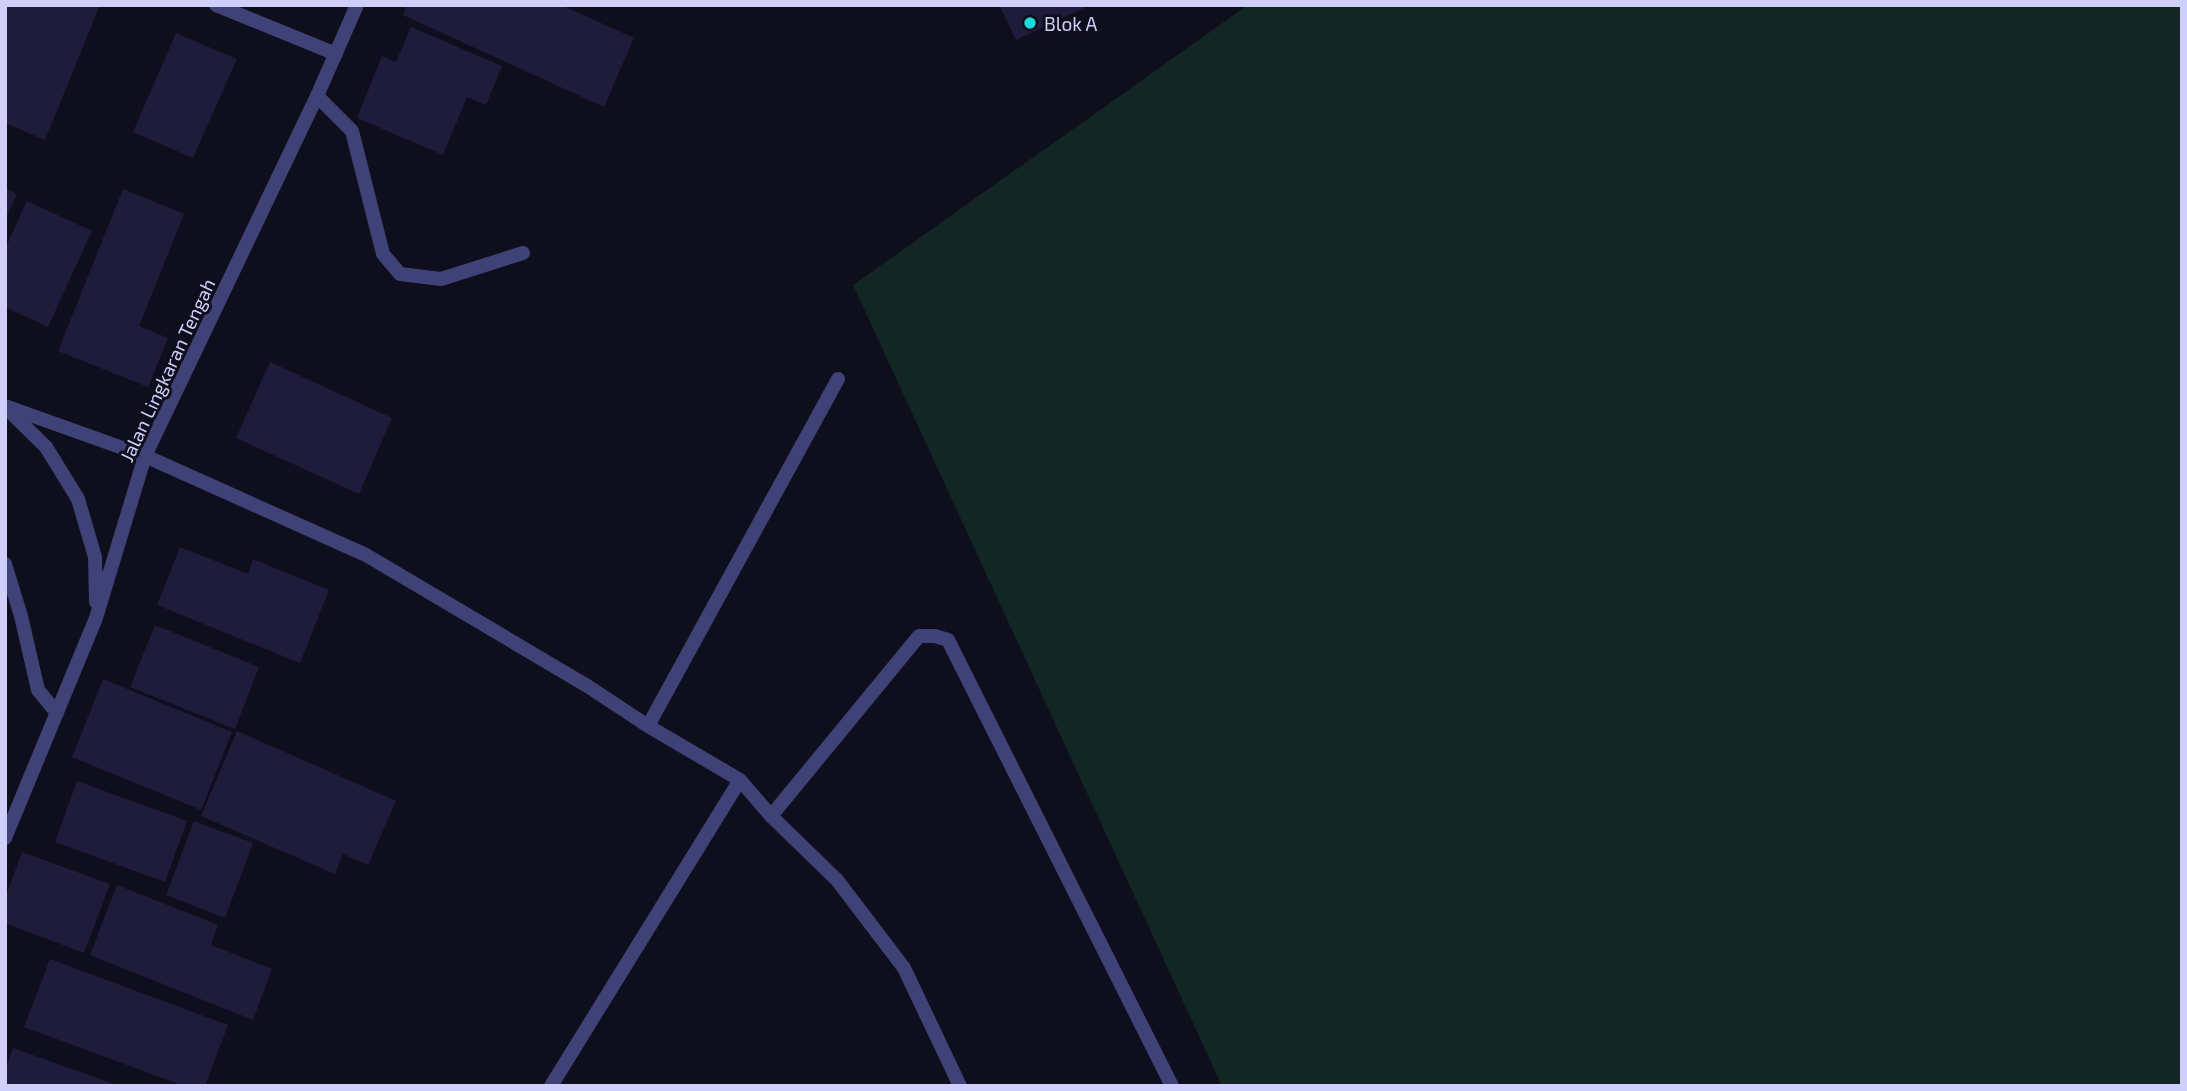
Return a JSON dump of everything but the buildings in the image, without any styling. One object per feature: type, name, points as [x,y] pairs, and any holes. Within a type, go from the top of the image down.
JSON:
[{"type":"street","points":[[216,5],[336,54]]},
{"type":"street","name":"Jalan Lingkaran Tengah","points":[[5,838],[96,618],[145,456],[317,96],[357,5]]},
{"type":"street","points":[[317,96],[352,131],[383,254],[400,274],[441,279],[523,254]]},
{"type":"street","points":[[648,726],[838,379]]},
{"type":"street","points":[[5,406],[145,456],[366,555],[740,780],[771,816],[837,880],[904,968],[960,1086]]},
{"type":"street","points":[[5,406],[46,447],[78,499],[95,557],[96,618]]},
{"type":"street","points":[[5,564],[21,616],[38,690],[57,713]]},
{"type":"street","points":[[771,816],[919,636],[935,636],[948,640],[1172,1086]]},
{"type":"street","points":[[551,1086],[740,780]]},
{"type":"green space","points":[[1248,5],[2182,5],[2182,1086],[1222,1086],[853,285]]},
{"type":"place","name":"Blok A","points":[[1030,23]]}]
